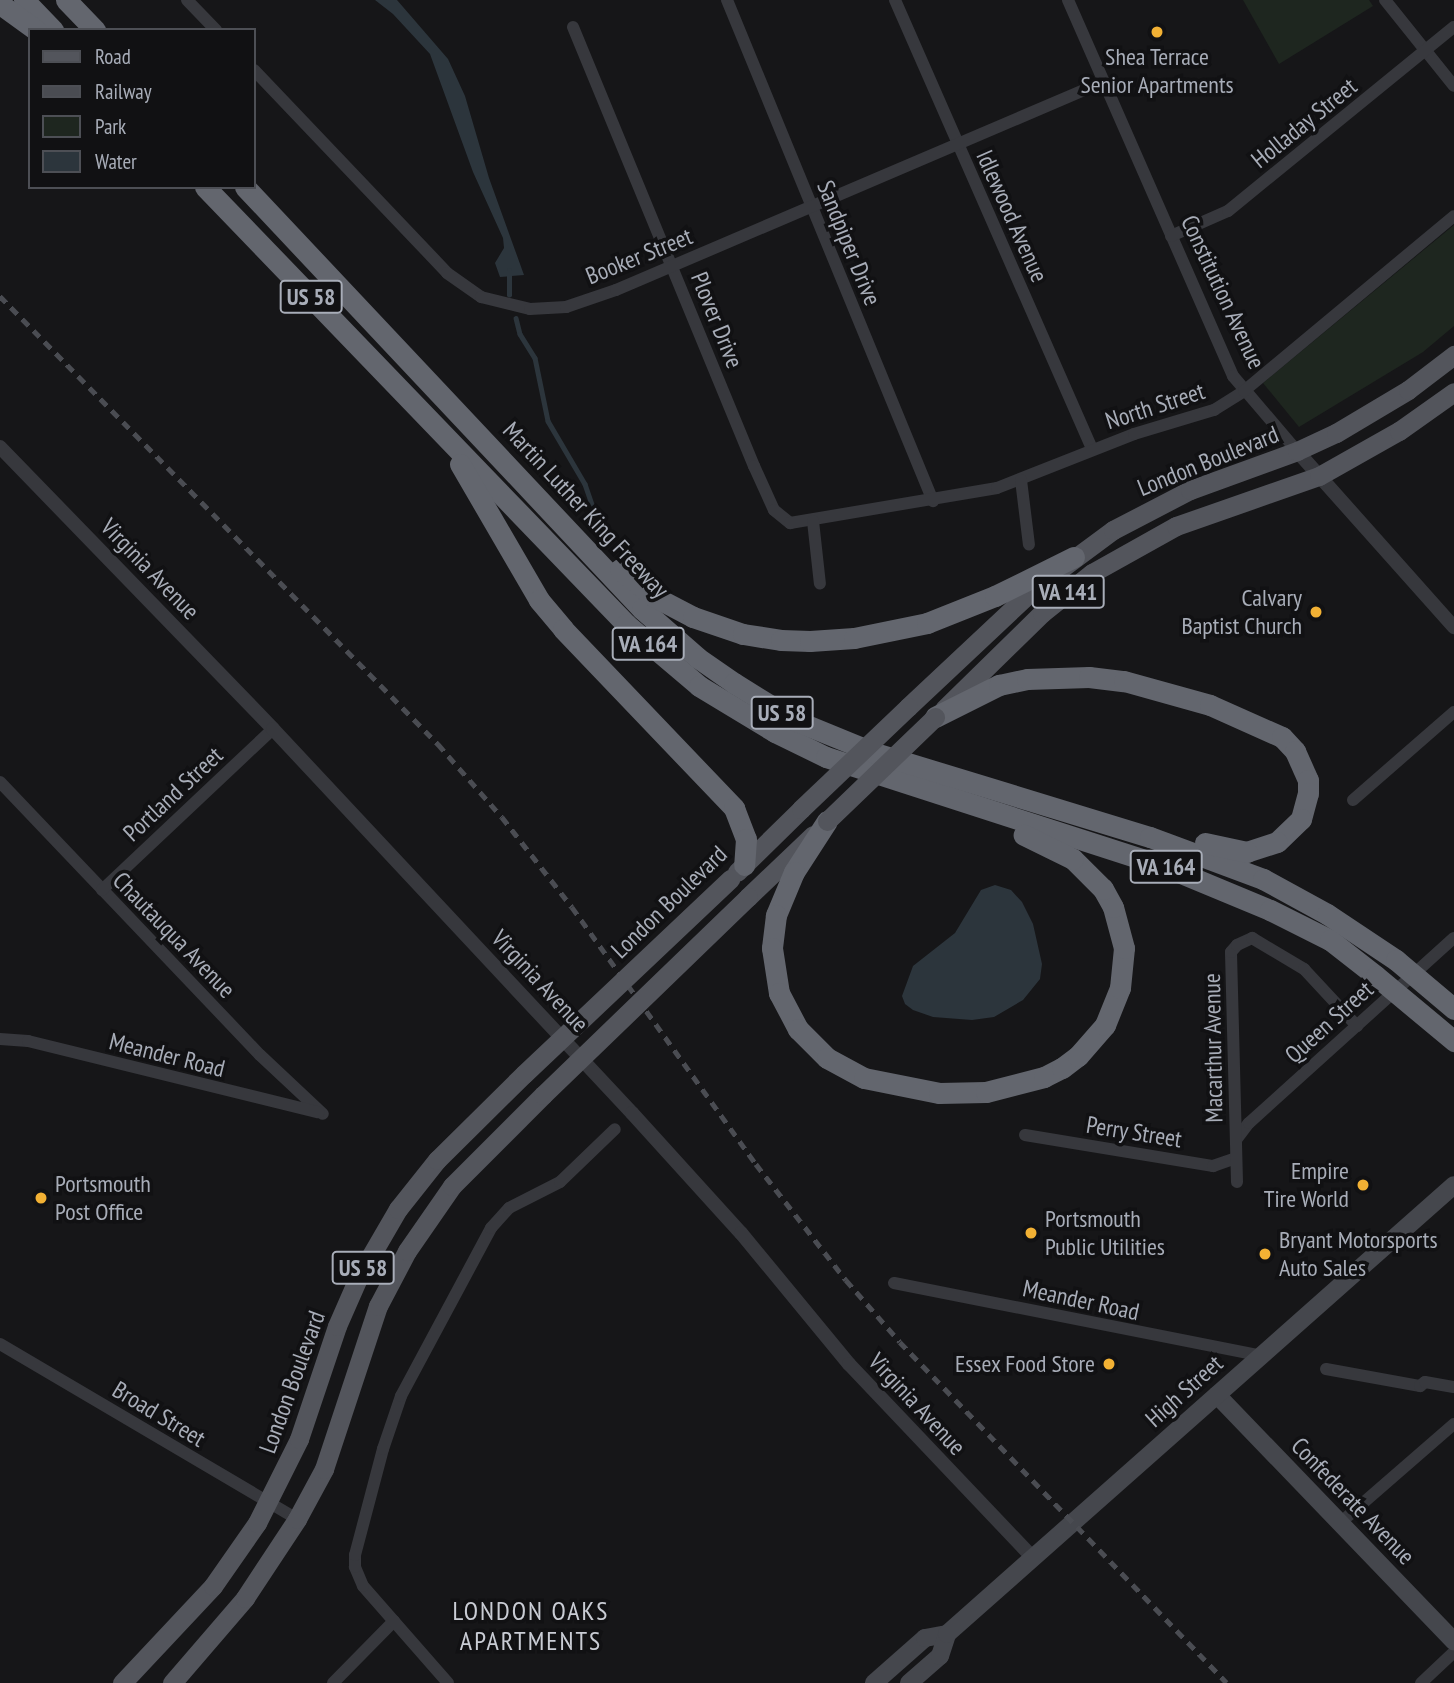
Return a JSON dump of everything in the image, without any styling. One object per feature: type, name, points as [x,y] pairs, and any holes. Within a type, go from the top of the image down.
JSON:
[{"type":"highway","points":[[24,0],[51,28]]},
{"type":"highway","points":[[66,0],[93,28]]},
{"type":"highway","points":[[0,4],[33,28]]},
{"type":"highway","name":"Martin Luther King Freeway","points":[[207,189],[626,624],[699,686],[775,732],[826,757],[939,796]]},
{"type":"highway","name":"Martin Luther King Freeway","points":[[247,189],[660,626],[698,658],[765,704],[794,720],[875,753],[1114,826]]},
{"type":"highway","name":"US 58","points":[[417,407],[458,461],[539,600],[563,629],[734,808],[746,839],[737,872]]},
{"type":"highway","points":[[522,481],[583,531],[629,577],[660,601],[693,617],[743,634],[781,640],[854,638],[927,623],[984,601],[1074,557]]},
{"type":"highway","name":"US 58","points":[[935,718],[999,685],[1027,679],[1089,677],[1124,681],[1209,705],[1262,726],[1282,737],[1304,765],[1308,793],[1301,819],[1277,842],[1261,848],[1231,851],[1184,837],[1114,826]]},
{"type":"highway","points":[[827,821],[783,894],[774,927],[772,948],[779,993],[787,1012],[805,1037],[827,1058],[845,1069],[864,1078],[913,1090],[939,1093],[986,1091],[1044,1077],[1078,1056],[1105,1025],[1114,1007],[1124,968],[1124,948],[1113,907],[1103,889],[1073,859],[1042,841],[939,796]]},
{"type":"highway","name":"VA 164","points":[[939,796],[1192,876],[1270,910],[1330,940],[1454,1041]]},
{"type":"highway","name":"VA 164","points":[[1114,826],[1186,849],[1263,880],[1327,914],[1396,960],[1454,1009]]},
{"type":"main road","name":"London Boulevard","points":[[122,1683],[213,1586],[269,1503],[299,1439],[337,1326],[377,1242],[422,1177],[524,1074],[1000,618],[1074,557],[1113,530],[1190,490],[1297,451],[1379,409],[1454,355]]},
{"type":"main road","name":"London Boulevard","points":[[172,1683],[245,1598],[298,1519],[324,1469],[374,1317],[407,1251],[452,1186],[1042,613],[1092,573],[1176,526],[1318,476],[1399,431],[1454,392]]},
{"type":"main road","name":"High Street","points":[[909,1683],[940,1656],[947,1634],[1454,1185]]},
{"type":"main road","name":"Confederate Avenue","points":[[1217,1395],[1454,1642]]},
{"type":"main road","name":"High Street","points":[[874,1683],[925,1638],[947,1634]]},
{"type":"street","points":[[187,0],[214,28]]},
{"type":"street","name":"Sandpiper Drive","points":[[727,0],[933,501]]},
{"type":"street","name":"Idlewood Avenue","points":[[895,0],[1092,449]]},
{"type":"street","name":"Constitution Avenue","points":[[1068,0],[1233,376],[1318,476],[1454,627]]},
{"type":"street","points":[[1385,0],[1454,86]]},
{"type":"street","name":"Plover Drive","points":[[573,27],[774,510],[790,523],[813,521]]},
{"type":"street","name":"Holladay Street","points":[[1171,236],[1228,211],[1454,27]]},
{"type":"street","name":"Booker Street","points":[[256,72],[447,273],[481,297],[530,309],[558,308],[617,290],[1103,82]]},
{"type":"street","name":"North Street","points":[[813,521],[997,488],[1092,449],[1203,414],[1244,391],[1454,216]]},
{"type":"street","name":"Virginia Avenue","points":[[0,447],[274,729],[632,1112],[741,1233],[849,1364],[1033,1558]]},
{"type":"street","points":[[1021,480],[1029,545]]},
{"type":"street","points":[[813,521],[820,584]]},
{"type":"street","points":[[1353,800],[1454,712]]},
{"type":"street","name":"Portland Street","points":[[102,890],[274,729]]},
{"type":"street","name":"Chautauqua Avenue","points":[[0,782],[260,1055],[323,1113]]},
{"type":"street","name":"Macarthur Avenue","points":[[1237,1182],[1231,952],[1237,945],[1252,938],[1304,969],[1357,1026]]},
{"type":"street","name":"Queen Street","points":[[1236,1140],[1249,1123],[1454,938]]},
{"type":"street","name":"Meander Road","points":[[0,1039],[28,1041],[323,1113]]},
{"type":"street","points":[[448,1683],[359,1578],[355,1555],[383,1449],[401,1396],[498,1219],[519,1202],[559,1182],[615,1129]]},
{"type":"street","name":"Perry Street","points":[[1025,1135],[1213,1166],[1236,1158]]},
{"type":"street","name":"Meander Road","points":[[894,1283],[1261,1356]]},
{"type":"street","name":"Broad Street","points":[[0,1344],[298,1519]]},
{"type":"street","points":[[1326,1369],[1420,1386],[1425,1382],[1454,1387]]},
{"type":"street","points":[[1340,1523],[1454,1424]]},
{"type":"street","points":[[333,1683],[394,1621]]},
{"type":"street","points":[[1421,1683],[1454,1652]]},
{"type":"green space","points":[[1243,0],[1369,0],[1373,6],[1279,64]]},
{"type":"green space","points":[[1454,225],[1454,326],[1423,352],[1299,427],[1263,383]]},
{"type":"water","points":[[375,0],[397,0],[448,59],[465,96],[489,178],[524,275],[500,277],[495,263],[504,248],[503,238],[473,172],[430,54],[393,14]]},
{"type":"water","points":[[995,885],[1011,890],[1022,902],[1033,924],[1042,964],[1040,979],[1023,1000],[994,1017],[972,1020],[933,1017],[913,1010],[905,1004],[902,996],[913,966],[955,933],[981,890]]},
{"type":"waterway","points":[[509,271],[509,295]]},
{"type":"waterway","points":[[516,318],[520,334],[535,358],[548,421],[585,484],[593,507]]},
{"type":"railway","points":[[0,296],[438,744],[502,817],[572,907],[756,1164],[846,1280],[900,1342],[1227,1683]]},
{"type":"place","name":"Shea Terrace Senior Apartments","points":[[1157,32]]},
{"type":"place","name":"Calvary Baptist Church","points":[[1316,612]]},
{"type":"place","name":"Empire Tire World","points":[[1363,1185]]},
{"type":"place","name":"Portsmouth Post Office","points":[[41,1198]]},
{"type":"place","name":"Portsmouth Public Utilities","points":[[1031,1233]]},
{"type":"place","name":"Bryant Motorsports Auto Sales","points":[[1265,1254]]},
{"type":"place","name":"Essex Food Store","points":[[1109,1364]]},
{"type":"district","name":"LONDON OAKS APARTMENTS","points":[[531,1626]]}]
